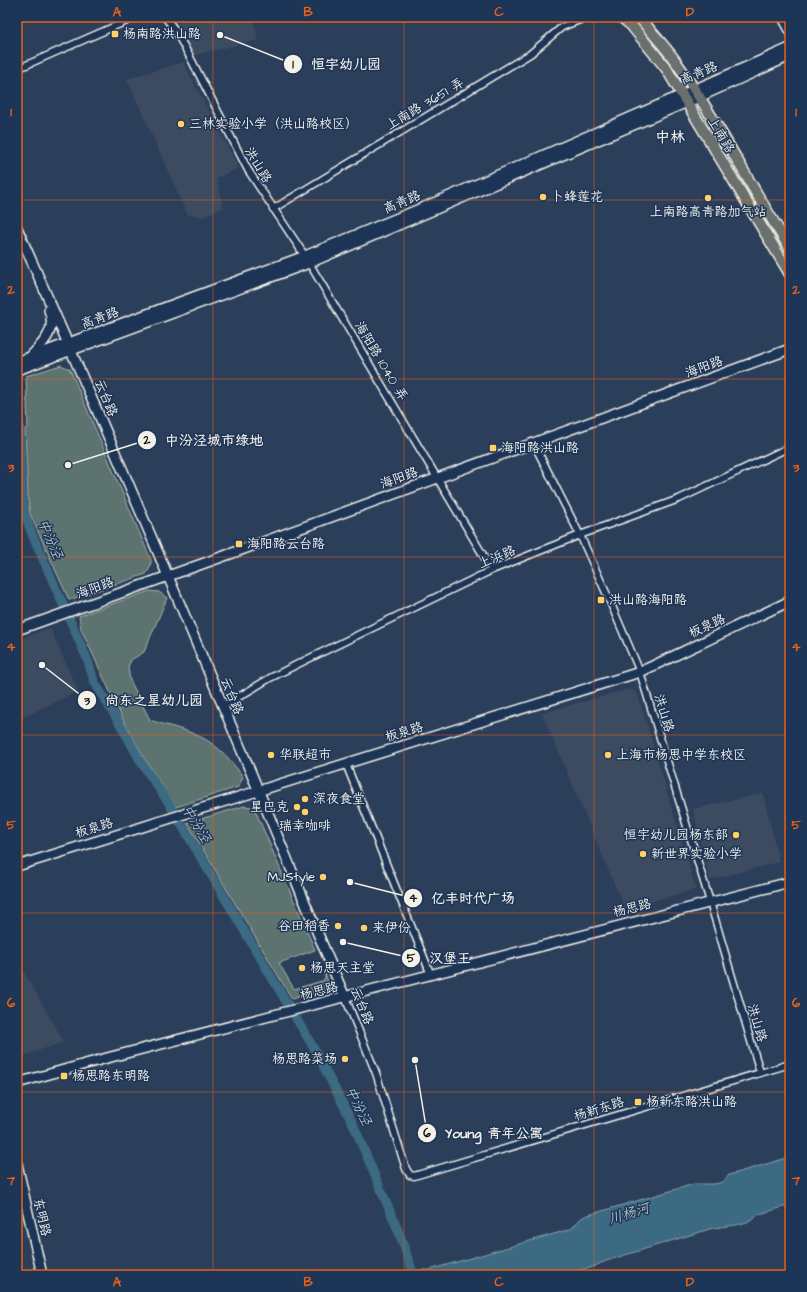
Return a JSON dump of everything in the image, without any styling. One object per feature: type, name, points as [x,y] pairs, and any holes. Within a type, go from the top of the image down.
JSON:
[{"type":"main road","name":"上南路","points":[[621,17],[631,25],[656,56],[684,98],[790,274]]},
{"type":"main road","name":"上南路","points":[[639,17],[675,61],[696,93],[771,219],[790,248]]},
{"type":"street","points":[[17,69],[136,17]]},
{"type":"street","name":"洪山路","points":[[166,17],[190,57],[242,160],[307,260]]},
{"type":"street","name":"上南路 3651 弄","points":[[273,209],[530,54],[562,27],[587,17]]},
{"type":"street","points":[[781,17],[790,33]]},
{"type":"street","name":"高青路","points":[[696,93],[790,48]]},
{"type":"street","name":"高青路","points":[[22,363],[70,347],[307,260],[427,206],[696,93],[790,56]]},
{"type":"street","name":"云台路","points":[[17,228],[70,347],[259,791],[315,930],[376,1073],[406,1169],[410,1175],[414,1176]]},
{"type":"street","name":"海阳路 1040 弄","points":[[307,260],[492,570]]},
{"type":"street","points":[[22,363],[45,342],[52,324],[52,318],[44,299],[44,290]]},
{"type":"street","name":"海阳路","points":[[17,630],[241,550],[790,349]]},
{"type":"street","name":"洪山路","points":[[533,442],[580,535],[640,672],[760,1072]]},
{"type":"street","name":"上浜路","points":[[222,707],[270,678],[492,570],[580,535],[679,499],[790,447]]},
{"type":"street","name":"板泉路","points":[[17,866],[640,672],[790,602]]},
{"type":"street","points":[[346,764],[431,975]]},
{"type":"street","name":"杨思路","points":[[17,1083],[790,882]]},
{"type":"street","name":"杨新东路","points":[[414,1176],[790,1064]]},
{"type":"street","name":"东明路","points":[[17,1164],[42,1275]]},
{"type":"shaded area","points":[[179,17],[252,17],[258,40],[194,55],[180,29]]},
{"type":"shaded area","name":"三林实验小学（洪山路校区）","points":[[183,62],[239,168],[217,178],[223,208],[202,217],[187,214],[127,79]]},
{"type":"shaded area","points":[[50,628],[78,691],[17,720],[17,640]]},
{"type":"shaded area","points":[[625,690],[632,690],[638,695],[696,889],[625,909],[542,713]]},
{"type":"shaded area","name":"恒宇幼儿园杨东部","points":[[763,793],[779,862],[710,880],[693,809]]},
{"type":"shaded area","points":[[17,960],[64,1042],[17,1058]]},
{"type":"green space","points":[[61,365],[70,369],[151,560],[150,567],[146,574],[69,600],[30,514],[25,429],[28,428],[26,376]]},
{"type":"green space","points":[[149,591],[159,592],[167,598],[144,652],[131,660],[128,667],[130,680],[150,720],[189,732],[208,741],[225,754],[243,777],[238,787],[176,807],[143,756],[123,720],[81,629],[79,616]]},
{"type":"green space","points":[[244,806],[252,807],[256,812],[315,950],[279,963],[294,989],[322,981],[325,978],[325,973],[329,985],[326,990],[292,999],[187,823]]},
{"type":"water","name":"川杨河","points":[[790,1157],[790,1205],[760,1214],[747,1222],[713,1228],[606,1261],[590,1268],[558,1275],[387,1275],[412,1270],[429,1270],[571,1229],[585,1216],[694,1184],[714,1184],[723,1182],[729,1175]]},
{"type":"waterway","name":"中汾泾","points":[[17,285],[17,296]]},
{"type":"waterway","name":"中汾泾","points":[[17,370],[22,498],[25,515],[88,661],[94,681],[141,762],[168,802],[316,1052],[354,1126],[398,1230],[414,1275]]},
{"type":"place","name":"杨南路洪山路","points":[[115,34]]},
{"type":"place","name":"恒宇幼儿园","points":[[220,35]]},
{"type":"place","name":"三林实验小学（洪山路校区）","points":[[181,124]]},
{"type":"place","name":"卜蜂莲花","points":[[543,197]]},
{"type":"place","name":"上南路高青路加气站","points":[[708,198]]},
{"type":"place","name":"海阳路洪山路","points":[[493,448]]},
{"type":"place","name":"中汾泾城市绿地","points":[[68,465]]},
{"type":"place","name":"海阳路云台路","points":[[239,544]]},
{"type":"place","name":"洪山路海阳路","points":[[601,600]]},
{"type":"place","name":"尚东之星幼儿园","points":[[42,665]]},
{"type":"place","name":"华联超市","points":[[271,755]]},
{"type":"place","name":"上海市杨思中学东校区","points":[[608,755]]},
{"type":"place","name":"深夜食堂","points":[[305,799]]},
{"type":"place","name":"星巴克","points":[[297,807]]},
{"type":"place","name":"瑞幸咖啡","points":[[305,812]]},
{"type":"place","name":"恒宇幼儿园杨东部","points":[[736,835]]},
{"type":"place","name":"新世界实验小学","points":[[643,854]]},
{"type":"place","name":"MJStyle","points":[[323,877]]},
{"type":"place","name":"亿丰时代广场","points":[[350,882]]},
{"type":"place","name":"谷田稻香","points":[[338,926]]},
{"type":"place","name":"来伊份","points":[[364,928]]},
{"type":"place","name":"汉堡王","points":[[343,942]]},
{"type":"place","name":"杨思天主堂","points":[[302,968]]},
{"type":"place","name":"杨思路菜场","points":[[345,1059]]},
{"type":"place","name":"Young 青年公寓","points":[[415,1060]]},
{"type":"place","name":"杨思路东明路","points":[[64,1076]]},
{"type":"place","name":"杨新东路洪山路","points":[[638,1102]]},
{"type":"district","name":"中林","points":[[670,137]]}]
